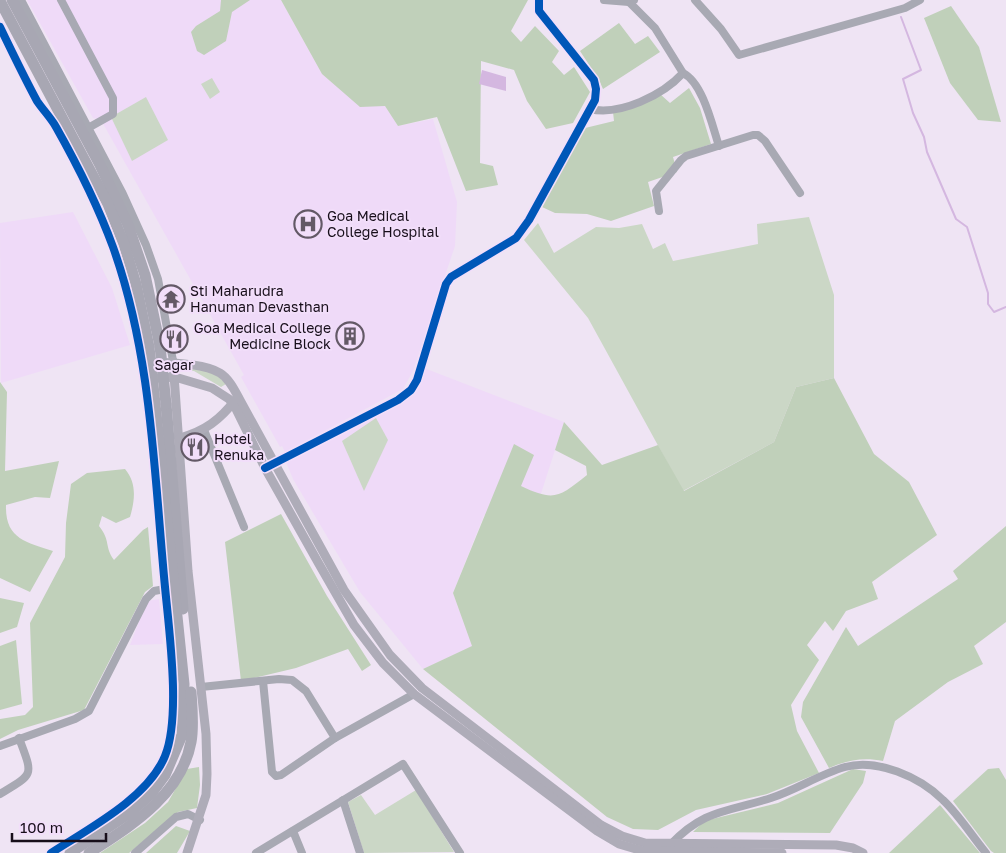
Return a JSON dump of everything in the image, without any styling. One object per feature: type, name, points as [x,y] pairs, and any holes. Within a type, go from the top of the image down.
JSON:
[{"type":"highway","points":[[12,0],[116,198],[134,239],[145,275],[154,347],[166,404],[191,692],[191,743],[181,769],[161,800],[139,820],[89,853]]},
{"type":"highway","points":[[0,1],[108,204],[124,244],[136,284],[148,309]]},
{"type":"highway","points":[[70,853],[131,812],[151,794],[165,775],[182,735],[184,684],[154,394],[154,347]]},
{"type":"main road","points":[[143,362],[173,361],[214,370],[224,376],[269,466],[354,625],[383,663],[414,694],[597,831],[619,844],[664,851],[782,853]]},
{"type":"main road","points":[[173,361],[189,585],[206,734],[206,795],[200,820],[188,853]]},
{"type":"main road","points":[[145,379],[175,377],[212,388],[235,400]]},
{"type":"main road","points":[[180,438],[204,430],[221,418],[235,400]]},
{"type":"main road","points":[[269,466],[344,590],[376,637],[411,678],[601,824],[650,849],[671,844],[836,845],[853,848],[863,853]]},
{"type":"street","points":[[21,0],[88,128],[146,245],[158,279],[173,361]]},
{"type":"street","points":[[61,0],[113,98],[113,114],[88,128]]},
{"type":"street","points":[[269,466],[398,400],[411,390],[417,380],[446,284],[451,277],[465,267],[516,238],[529,220],[590,109],[596,89],[594,80],[539,11],[539,0]]},
{"type":"street","points":[[604,0],[631,1],[655,28],[683,74],[692,78],[707,108],[719,146]]},
{"type":"street","points":[[695,0],[721,29],[739,55],[905,8],[920,0]]},
{"type":"street","points":[[0,27],[39,104],[55,125],[102,218],[127,289],[143,362],[172,655],[172,722],[170,743],[165,757],[148,782],[122,805],[52,853]]},
{"type":"street","points":[[590,109],[618,108],[641,101],[661,91],[683,74]]},
{"type":"street","points":[[659,211],[656,191],[680,160],[753,135],[761,136],[776,155],[800,194]]},
{"type":"street","points":[[204,430],[244,527]]},
{"type":"street","points":[[0,746],[75,719],[89,711],[146,598],[154,591],[165,589]]},
{"type":"street","points":[[201,687],[279,679],[292,680],[306,691],[334,738]]},
{"type":"street","points":[[263,681],[272,772],[276,776],[281,775],[334,738],[414,694]]},
{"type":"street","points":[[0,794],[25,779],[29,774],[30,767],[19,738]]},
{"type":"street","points":[[256,853],[402,764],[460,853]]},
{"type":"street","points":[[664,851],[689,826],[711,814],[782,795],[843,768],[858,764],[888,769],[921,783],[942,799],[986,853]]},
{"type":"street","points":[[343,800],[360,853]]},
{"type":"street","points":[[135,853],[176,817],[188,814],[200,820]]},
{"type":"street","points":[[293,831],[302,853]]},
{"type":"shaded area","name":"Goa Medical College Hospital","points":[[27,0],[281,0],[322,74],[360,106],[385,106],[398,126],[433,119],[457,202],[455,246],[413,371],[403,389],[285,452],[282,446],[280,447],[241,377],[244,375],[101,120],[93,118]]},
{"type":"shaded area","points":[[482,70],[506,77],[506,91],[479,84]]},
{"type":"shaded area","points":[[73,212],[112,288],[130,345],[1,383],[0,223]]},
{"type":"shaded area","points":[[424,368],[564,422],[537,506],[484,515],[453,593],[472,646],[423,669],[360,592],[293,479],[286,462],[402,404],[415,390]]},
{"type":"shaded area","points":[[159,599],[163,644],[130,645],[147,601]]},
{"type":"green space","points":[[221,0],[250,0],[232,12],[226,41],[204,55],[197,51],[191,32],[196,26],[220,11]]},
{"type":"green space","points":[[281,0],[528,0],[511,31],[521,42],[535,26],[559,51],[552,62],[564,75],[574,67],[590,92],[573,123],[546,129],[527,101],[514,70],[481,61],[480,163],[493,166],[498,185],[466,191],[437,117],[398,126],[385,106],[360,107],[322,74]]},
{"type":"green space","points":[[951,6],[979,47],[1001,122],[978,120],[950,83],[924,18]]},
{"type":"green space","points":[[619,23],[635,44],[648,36],[660,52],[603,89],[580,51]]},
{"type":"green space","points":[[212,78],[220,92],[210,99],[201,84]]},
{"type":"green space","points":[[689,88],[700,108],[711,144],[673,157],[677,172],[648,182],[654,206],[611,221],[587,214],[555,213],[542,207],[581,129],[614,121],[613,112],[660,94],[670,103]]},
{"type":"green space","points":[[146,97],[168,140],[132,161],[111,117]]},
{"type":"green space","points":[[809,217],[834,295],[834,378],[796,387],[774,442],[683,491],[588,318],[524,240],[538,223],[554,253],[596,227],[619,228],[642,224],[653,249],[665,243],[673,261],[758,244],[757,224]]},
{"type":"green space","points":[[184,368],[212,370],[226,384],[221,387],[194,371],[185,371]]},
{"type":"green space","points":[[834,378],[874,454],[909,482],[937,535],[872,582],[878,599],[846,611],[833,631],[825,621],[807,645],[819,660],[791,705],[797,731],[819,773],[767,794],[696,810],[658,830],[633,829],[607,817],[423,669],[472,646],[453,593],[514,444],[534,455],[521,486],[542,494],[556,495],[570,488],[587,475],[586,466],[555,450],[564,422],[602,465],[658,445],[684,491],[774,442],[796,387]]},
{"type":"green space","points":[[0,382],[7,392],[5,471],[59,461],[50,498],[35,497],[6,505],[9,525],[13,532],[34,545],[53,551],[30,592],[0,578]]},
{"type":"green space","points":[[376,418],[388,440],[364,491],[342,441]]},
{"type":"green space","points":[[125,469],[132,480],[134,492],[130,517],[116,523],[102,516],[99,526],[103,531],[114,560],[148,527],[153,586],[145,592],[84,710],[18,730],[0,739],[0,719],[25,715],[33,707],[30,623],[65,557],[66,523],[71,484],[87,473]]},
{"type":"green space","points":[[281,514],[327,596],[371,665],[362,671],[348,649],[296,668],[241,681],[225,542]]},
{"type":"green space","points":[[1006,526],[1006,622],[974,646],[983,664],[948,682],[895,721],[883,761],[856,760],[829,768],[801,717],[803,702],[846,627],[858,646],[958,579],[953,571]]},
{"type":"green space","points":[[0,598],[24,603],[17,627],[0,633]]},
{"type":"green space","points":[[16,640],[22,704],[0,710],[0,646]]},
{"type":"green space","points":[[199,767],[200,785],[197,808],[178,812],[129,853],[100,853],[145,823],[168,802],[187,769]]},
{"type":"green space","points":[[999,768],[1006,780],[1006,853],[994,853],[991,851],[953,801],[988,769]]},
{"type":"green space","points":[[853,769],[866,771],[863,783],[830,833],[693,832],[704,821],[778,803]]},
{"type":"green space","points":[[416,790],[454,852],[364,853],[348,802],[361,795],[375,815]]},
{"type":"green space","points":[[940,805],[980,853],[889,853]]},
{"type":"green space","points":[[176,826],[190,831],[177,853],[146,853]]},
{"type":"waterway","points":[[901,17],[921,70],[903,79],[913,113],[924,137],[927,152],[956,219],[967,227],[988,293],[988,304],[994,312],[1006,307]]},
{"type":"cycle path","points":[[265,468],[398,400],[411,390],[417,380],[446,284],[451,277],[516,238],[529,220],[595,100],[596,89],[594,80],[539,11],[539,0]]},
{"type":"cycle path","points":[[0,27],[37,101],[52,120],[87,186],[113,247],[126,288],[144,372],[150,415],[171,649],[173,697],[170,739],[165,756],[157,771],[145,786],[116,811],[51,853]]},
{"type":"place","name":"Goa Medical College Hospital","points":[[308,224]]},
{"type":"place","name":"Sti Maharudra Hanuman Devasthan","points":[[171,299]]},
{"type":"place","name":"Goa Medical College Medicine Block","points":[[350,336]]},
{"type":"place","name":"Sagar","points":[[174,339]]},
{"type":"place","name":"Hotel Renuka","points":[[195,447]]}]
